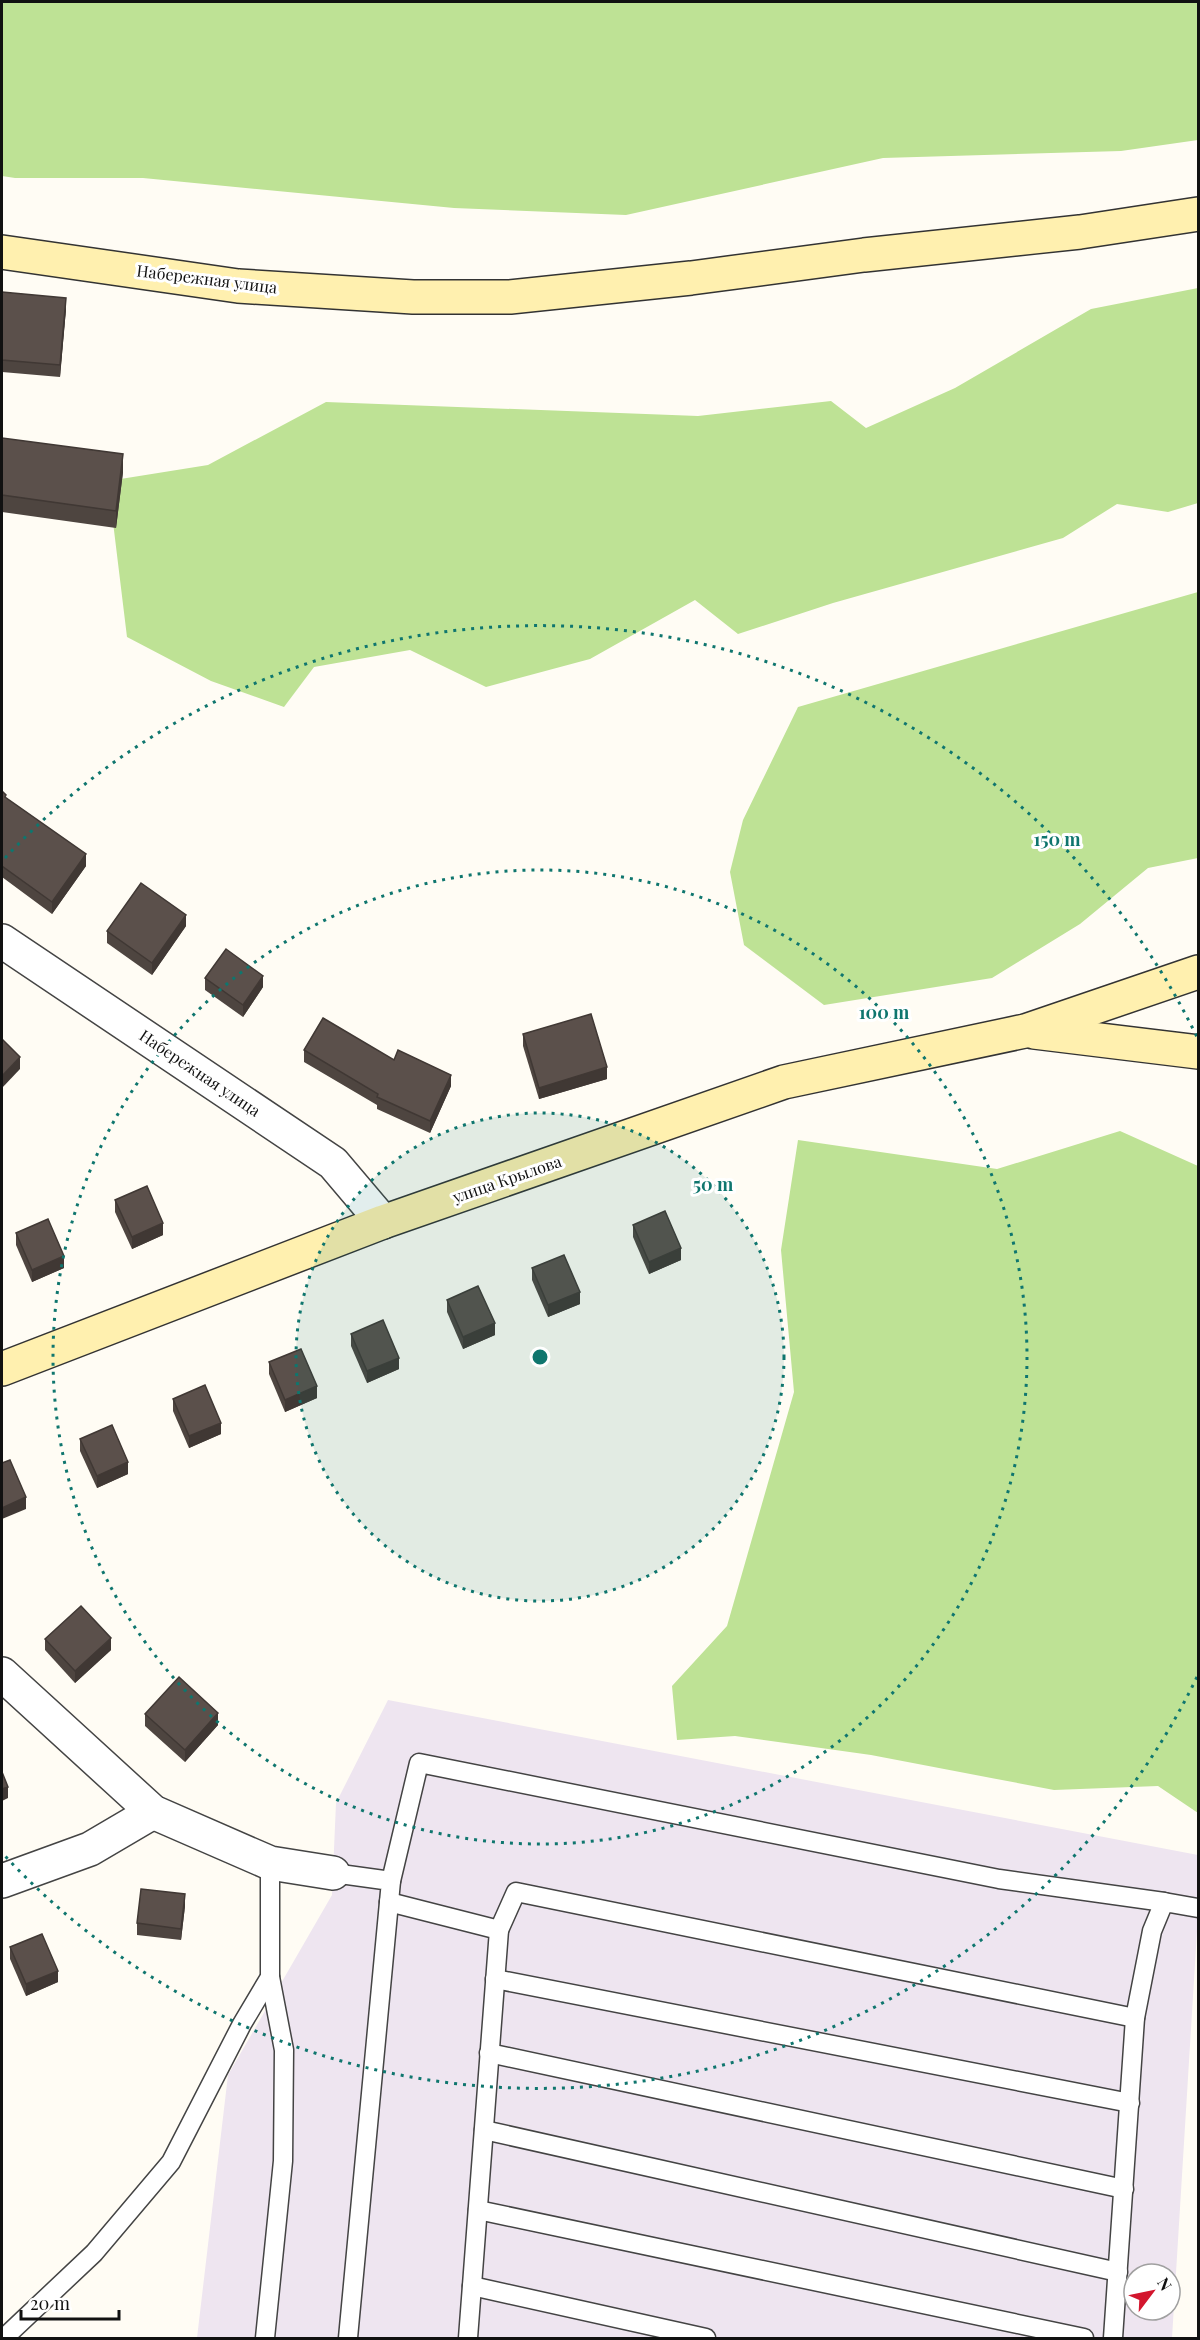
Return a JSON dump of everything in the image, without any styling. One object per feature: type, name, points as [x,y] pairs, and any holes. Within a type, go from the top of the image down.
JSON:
[{"type":"street","name":"Набережная улица","points":[[2,252],[238,286],[413,297],[510,297],[1080,232],[1198,214]]},
{"type":"street","name":"Набережная улица","points":[[2,941],[333,1163],[383,1222]]},
{"type":"street","points":[[1025,1031],[1198,972]]},
{"type":"street","name":"улица Крылова","points":[[2,1369],[383,1222],[784,1082],[1025,1031]]},
{"type":"street","points":[[1025,1031],[1198,1052]]},
{"type":"street","points":[[2,1674],[153,1812],[270,1863],[333,1873]]},
{"type":"street","points":[[2,1881],[90,1849],[153,1812]]},
{"type":"lane","points":[[348,2338],[391,1881],[419,1763],[999,1878],[1198,1908]]},
{"type":"lane","points":[[265,2338],[283,2161],[284,2049],[270,1977],[270,1863]]},
{"type":"lane","points":[[333,1873],[391,1881]]},
{"type":"lane","points":[[468,2338],[499,1930],[516,1892],[1135,2018]]},
{"type":"lane","points":[[389,1902],[499,1930]]},
{"type":"lane","points":[[1113,2338],[1135,2018],[1152,1931],[1164,1902]]},
{"type":"lane","points":[[4,2338],[94,2253],[171,2162],[242,2024],[270,1977]]},
{"type":"lane","points":[[495,1979],[1130,2103]]},
{"type":"lane","points":[[489,2053],[1124,2189]]},
{"type":"lane","points":[[484,2130],[1118,2272]]},
{"type":"lane","points":[[478,2210],[1084,2338]]},
{"type":"lane","points":[[472,2286],[706,2338]]},
{"type":"shaded area","points":[[388,1700],[1198,1855],[1198,1915],[1177,2262],[1122,2262],[1122,2322],[1173,2322],[1172,2338],[197,2338],[228,2075],[332,1895],[336,1803]]},
{"type":"green space","points":[[2,2],[1198,2],[1198,140],[1121,151],[883,158],[626,215],[454,208],[143,178],[15,178],[2,176]]},
{"type":"green space","points":[[1198,288],[1198,503],[1168,512],[1117,504],[1063,538],[833,603],[738,634],[695,600],[590,659],[486,687],[410,650],[314,667],[284,707],[211,681],[127,637],[108,481],[208,465],[326,402],[698,416],[831,401],[866,428],[955,388],[1091,309]]},
{"type":"green space","points":[[1198,592],[1198,858],[1148,868],[1080,924],[992,978],[824,1005],[744,945],[730,872],[743,820],[798,707]]},
{"type":"green space","points":[[1120,1131],[1198,1166],[1198,1813],[1158,1786],[1054,1790],[871,1755],[735,1736],[677,1740],[672,1686],[727,1626],[794,1392],[781,1250],[798,1140],[997,1169]]},
{"type":"building","points":[[2,292],[66,298],[60,365],[2,360]]},
{"type":"building","points":[[2,438],[123,454],[116,511],[2,495]]},
{"type":"building","points":[[2,791],[5,797],[86,854],[52,902],[2,866]]},
{"type":"building","points":[[141,883],[186,915],[152,963],[107,931]]},
{"type":"building","points":[[226,949],[263,976],[243,1005],[205,978]]},
{"type":"building","points":[[591,1014],[607,1067],[539,1088],[523,1034]]},
{"type":"building","points":[[323,1018],[394,1060],[398,1050],[451,1075],[430,1121],[377,1097],[378,1094],[304,1050]]},
{"type":"building","points":[[2,1039],[20,1057],[2,1076]]},
{"type":"building","points":[[147,1186],[163,1223],[132,1237],[115,1200]]},
{"type":"building","points":[[665,1211],[681,1248],[649,1262],[633,1225]]},
{"type":"building","points":[[48,1219],[64,1256],[32,1270],[16,1233]]},
{"type":"building","points":[[564,1255],[580,1292],[548,1305],[532,1268]]},
{"type":"building","points":[[478,1286],[495,1323],[463,1337],[447,1300]]},
{"type":"building","points":[[383,1320],[399,1358],[367,1371],[351,1334]]},
{"type":"building","points":[[301,1349],[317,1386],[285,1400],[269,1362]]},
{"type":"building","points":[[205,1385],[221,1423],[189,1436],[173,1399]]},
{"type":"building","points":[[112,1425],[128,1462],[97,1476],[80,1439]]},
{"type":"building","points":[[10,1460],[26,1497],[2,1508],[2,1463]]},
{"type":"building","points":[[81,1606],[111,1638],[75,1671],[45,1639]]},
{"type":"building","points":[[179,1677],[218,1713],[185,1750],[145,1714]]},
{"type":"building","points":[[2,1772],[8,1787],[2,1789]]},
{"type":"building","points":[[141,1889],[185,1894],[181,1929],[137,1923]]},
{"type":"building","points":[[42,1934],[58,1971],[26,1984],[10,1947]]}]
